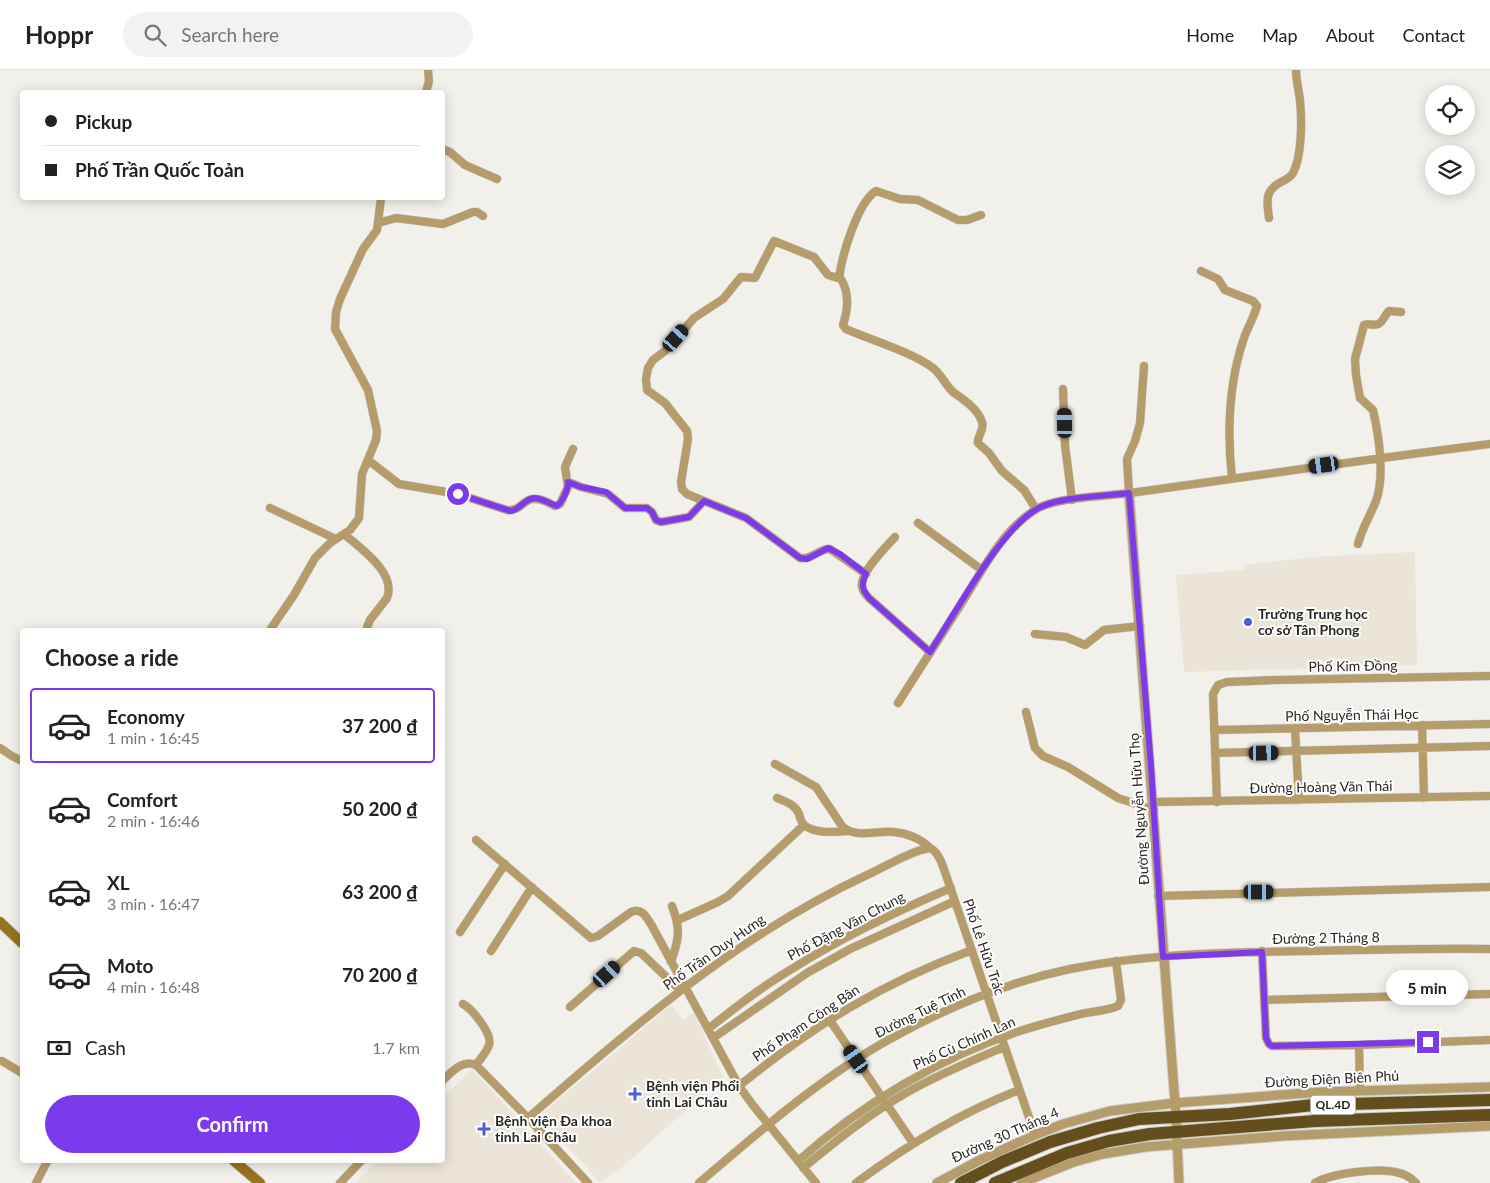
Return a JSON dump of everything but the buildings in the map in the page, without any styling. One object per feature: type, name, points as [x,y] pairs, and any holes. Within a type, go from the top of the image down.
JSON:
[{"type":"highway","name":"Đường Điện Biên Phủ","points":[[1176,1116],[1230,1114],[1314,1105],[1490,1100]]},
{"type":"highway","name":"QL.4D","points":[[994,1183],[1029,1178],[1067,1153],[1109,1141],[1177,1137],[1315,1121],[1490,1115]]},
{"type":"highway","name":"Đường 30 Tháng 4","points":[[961,1183],[1026,1152],[1074,1134],[1120,1123],[1176,1116]]},
{"type":"main road","points":[[1,924],[20,941]]},
{"type":"main road","points":[[237,1163],[260,1183]]},
{"type":"street","points":[[427,90],[429,81],[428,70]]},
{"type":"street","points":[[1268,218],[1267,201],[1269,192],[1273,187],[1291,175],[1300,143],[1300,103],[1296,70]]},
{"type":"street","points":[[445,150],[465,165],[497,179]]},
{"type":"street","points":[[839,278],[853,225],[868,198],[876,191],[900,199],[918,200],[958,220],[967,220],[981,216]]},
{"type":"street","points":[[271,628],[294,595],[309,565],[319,553],[344,534],[359,518],[362,474],[376,440],[377,432],[370,395],[335,329],[335,322],[340,299],[363,249],[377,230],[382,200]]},
{"type":"street","points":[[378,223],[396,218],[443,224],[473,212],[483,216]]},
{"type":"street","points":[[866,574],[830,549],[824,549],[807,559],[800,558],[746,518],[690,497],[682,489],[681,478],[688,439],[687,431],[665,403],[646,388],[650,364],[694,318],[720,302],[741,277],[755,278],[774,241],[814,258],[828,276],[839,278],[844,283],[848,304],[844,327],[914,358],[939,373],[951,390],[968,404],[982,420],[983,426],[977,440],[978,444],[989,453],[1002,471],[1024,490],[1036,509]]},
{"type":"street","points":[[1200,271],[1218,279],[1225,290],[1253,301],[1257,306],[1244,338],[1233,392],[1229,443],[1232,478]]},
{"type":"street","points":[[1358,544],[1363,527],[1378,493],[1380,457],[1373,410],[1362,401],[1357,392],[1355,359],[1364,325],[1380,323],[1389,310],[1401,312]]},
{"type":"street","points":[[1129,493],[1127,459],[1135,442],[1140,423],[1144,366]]},
{"type":"street","points":[[1064,389],[1065,445],[1072,500]]},
{"type":"street","points":[[898,703],[982,570],[1013,530],[1036,509],[1051,503],[1380,457],[1490,444]]},
{"type":"street","points":[[368,460],[399,484],[458,494],[510,511],[517,509],[533,498],[558,506],[566,492],[568,482],[565,475],[565,467],[573,449]]},
{"type":"street","points":[[568,482],[581,487],[606,492],[625,508],[647,508],[652,512],[656,520],[661,522],[689,517],[704,501]]},
{"type":"street","name":"Đường Nguyễn Hữu Thọ","points":[[1129,493],[1176,1116],[1179,1183]]},
{"type":"street","points":[[270,508],[315,527],[336,539]]},
{"type":"street","points":[[918,523],[982,570]]},
{"type":"street","points":[[344,534],[375,561],[382,570],[388,585],[387,598],[370,620],[367,628]]},
{"type":"street","points":[[895,537],[866,574],[862,584],[864,592],[930,652]]},
{"type":"street","points":[[1035,634],[1066,637],[1085,645],[1104,630],[1140,626]]},
{"type":"street","name":"Phố Kim Đồng","points":[[1214,730],[1213,694],[1218,685],[1227,682],[1490,676]]},
{"type":"street","name":"Đường Hoàng Văn Thái","points":[[1026,712],[1035,748],[1043,756],[1068,768],[1118,798],[1153,806],[1217,802],[1490,796]]},
{"type":"street","name":"Phố Nguyễn Thái Học","points":[[1214,730],[1490,724]]},
{"type":"street","points":[[1422,725],[1424,798]]},
{"type":"street","points":[[1295,729],[1298,800]]},
{"type":"street","points":[[1214,730],[1217,802]]},
{"type":"street","points":[[1215,753],[1490,746]]},
{"type":"street","points":[[0,748],[20,760]]},
{"type":"street","points":[[775,764],[816,787],[847,831]]},
{"type":"street","points":[[777,798],[796,808],[804,825],[824,832],[898,832],[917,839],[933,851]]},
{"type":"street","points":[[678,920],[728,896],[804,825]]},
{"type":"street","points":[[476,840],[532,886],[587,936],[593,939],[632,912],[639,910],[652,926],[682,988],[708,1029],[739,1086],[816,1183]]},
{"type":"street","name":"Phố Lê Hữu Trác","points":[[933,851],[951,888],[1034,1135]]},
{"type":"street","name":"Phố Trần Duy Hưng","points":[[528,1118],[592,1061],[682,988],[766,930],[811,902],[907,856],[933,851]]},
{"type":"street","points":[[460,932],[505,864]]},
{"type":"street","points":[[490,951],[532,886]]},
{"type":"street","points":[[1158,896],[1490,887]]},
{"type":"street","name":"Phố Đặng Văn Chung","points":[[708,1029],[773,980],[824,949],[951,888]]},
{"type":"street","name":"Phố Đặng Văn Chung","points":[[713,1038],[778,991],[830,960],[955,901]]},
{"type":"street","points":[[671,962],[679,935],[678,920],[672,906]]},
{"type":"street","points":[[824,949],[830,960]]},
{"type":"street","name":"Đường 2 Tháng 8","points":[[1163,957],[1262,952],[1490,949]]},
{"type":"street","name":"Phố Phạm Công Bân","points":[[739,1086],[828,1019],[910,975],[972,950]]},
{"type":"street","points":[[570,1007],[634,951],[641,953],[682,988]]},
{"type":"street","points":[[1262,952],[1266,1038],[1272,1046],[1490,1040]]},
{"type":"street","name":"Đường Tuệ Tĩnh","points":[[699,1183],[808,1092],[856,1059],[907,1029],[988,994],[1050,974],[1116,961],[1163,957]]},
{"type":"street","name":"Phố Cù Chính Lan","points":[[798,1161],[836,1130],[882,1097],[944,1063],[1001,1037],[1047,1022],[1118,1006],[1121,1000],[1116,961]]},
{"type":"street","points":[[1264,1000],[1490,994]]},
{"type":"street","points":[[463,1004],[474,1014],[490,1041],[489,1047],[473,1064]]},
{"type":"street","points":[[828,1019],[913,1143]]},
{"type":"street","points":[[1359,1045],[1360,1091]]},
{"type":"street","name":"Phố Cù Chính Lan","points":[[803,1168],[856,1126],[887,1105],[946,1073],[1004,1048]]},
{"type":"street","points":[[2,1061],[20,1072]]},
{"type":"street","points":[[445,1078],[465,1063],[473,1064],[528,1118],[588,1183]]},
{"type":"street","name":"Đường Điện Biên Phủ","points":[[1175,1103],[1321,1092],[1490,1087]]},
{"type":"street","points":[[856,1183],[913,1143],[962,1114],[1019,1090]]},
{"type":"street","name":"Đường 30 Tháng 4","points":[[937,1183],[980,1160],[1034,1135],[1064,1124],[1110,1112],[1175,1103]]},
{"type":"street","name":"QL.4D","points":[[1177,1137],[1318,1134],[1490,1126]]},
{"type":"street","points":[[36,1183],[46,1163]]},
{"type":"street","points":[[340,1183],[359,1163]]},
{"type":"street","points":[[1315,1183],[1338,1175],[1385,1171],[1401,1173],[1416,1183]]},
{"type":"shaded area","points":[[1415,552],[1417,665],[1184,672],[1176,575],[1245,570],[1245,565],[1313,557]]},
{"type":"shaded area","name":"Bệnh viện Phổi tỉnh Lai Châu","points":[[671,1005],[684,1020],[694,1012],[723,1077],[621,1168],[600,1182],[541,1118],[545,1111]]},
{"type":"shaded area","name":"Bệnh viện Đa khoa tỉnh Lai Châu","points":[[472,1069],[576,1183],[355,1183],[376,1163],[445,1163],[445,1096]]},
{"type":"place","name":"Trường Trung học cơ sở Tân Phong","points":[[1248,622]]},
{"type":"place","name":"Bệnh viện Phổi tỉnh Lai Châu","points":[[635,1094]]},
{"type":"place","name":"Bệnh viện Đa khoa tỉnh Lai Châu","points":[[484,1129]]},
{"type":"route","points":[[458,494],[510,511],[517,509],[533,498],[558,506],[566,492],[568,482],[581,487],[606,492],[625,508],[641,507],[650,509],[656,520],[661,522],[689,517],[704,501],[746,518],[800,558],[807,559],[828,548],[840,554],[866,574],[862,584],[864,592],[869,598],[930,652],[992,555],[1028,514],[1051,503],[1129,493],[1142,643],[1163,957],[1262,952],[1266,1038],[1267,1042],[1272,1046],[1428,1042]]}]
